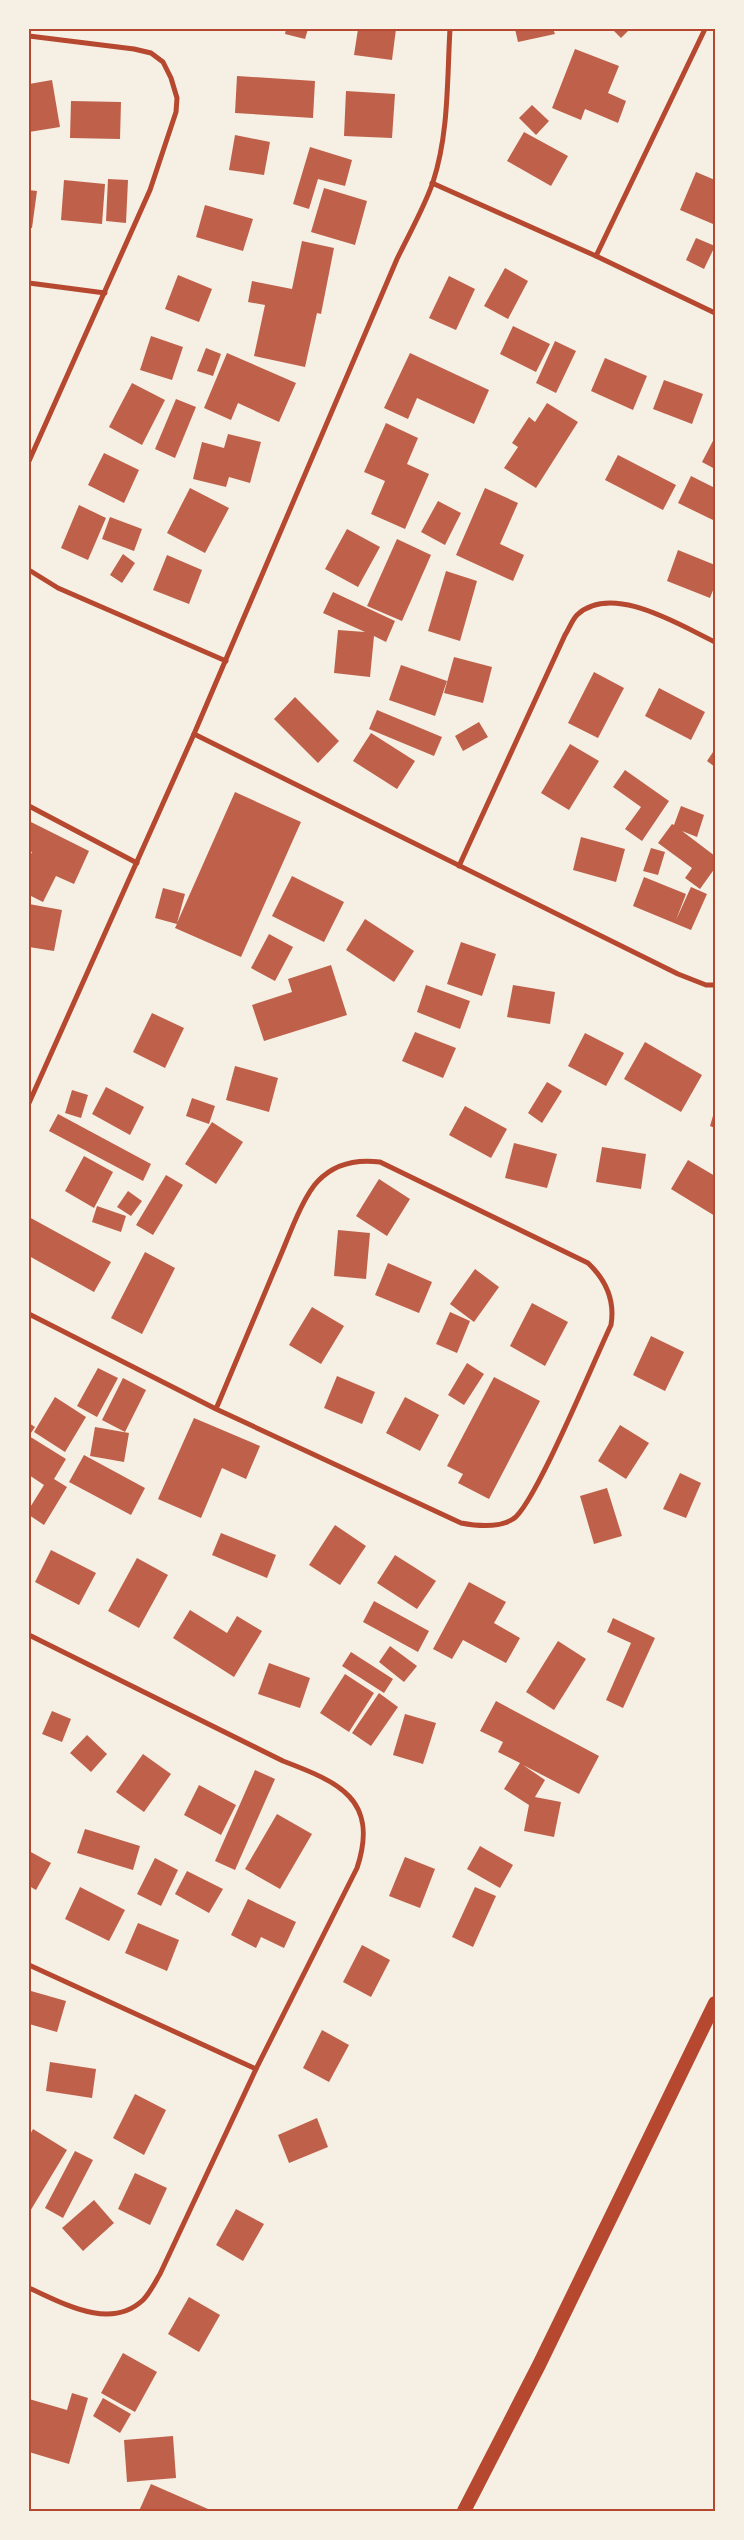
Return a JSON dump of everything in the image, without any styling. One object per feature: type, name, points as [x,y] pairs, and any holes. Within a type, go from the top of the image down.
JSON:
[{"type":"highway","points":[[464,2511],[539,2365],[715,2003]]},
{"type":"street","points":[[29,1103],[226,661],[432,183],[440,156],[444,124],[450,29]]},
{"type":"street","points":[[596,256],[705,29]]},
{"type":"street","points":[[29,36],[134,49],[151,53],[164,62],[177,98],[173,120],[150,190],[29,461]]},
{"type":"street","points":[[432,183],[596,256],[715,313]]},
{"type":"street","points":[[29,283],[105,293]]},
{"type":"street","points":[[29,570],[58,588],[226,661]]},
{"type":"street","points":[[459,866],[565,635],[577,615],[591,607],[625,603],[715,642]]},
{"type":"street","points":[[194,734],[678,974],[706,985],[715,986]]},
{"type":"street","points":[[29,806],[137,863]]},
{"type":"street","points":[[29,1314],[216,1409],[461,1523],[476,1526],[499,1524],[513,1520],[522,1512],[538,1482],[611,1325],[613,1313],[610,1296],[601,1275],[588,1263],[380,1162],[362,1160],[347,1162],[330,1170],[316,1182],[302,1208],[216,1409]]},
{"type":"street","points":[[29,1635],[284,1761],[327,1778],[351,1798],[360,1815],[364,1848],[357,1868],[256,2069],[160,2274],[144,2299],[129,2310],[106,2315],[72,2306],[29,2288]]},
{"type":"street","points":[[29,1964],[256,2069]]},
{"type":"building","points":[[286,29],[308,29],[305,39],[285,34]]},
{"type":"building","points":[[358,29],[396,29],[392,60],[354,55]]},
{"type":"building","points":[[515,29],[553,29],[555,34],[518,42]]},
{"type":"building","points":[[612,29],[630,29],[621,38]]},
{"type":"building","points":[[575,49],[619,66],[608,93],[626,101],[618,123],[585,109],[581,120],[552,108]]},
{"type":"building","points":[[237,76],[315,81],[313,118],[235,113]]},
{"type":"building","points":[[52,80],[60,127],[29,132],[29,84]]},
{"type":"building","points":[[346,91],[395,94],[392,138],[344,136]]},
{"type":"building","points":[[71,101],[121,102],[120,139],[70,138]]},
{"type":"building","points":[[532,105],[549,121],[536,135],[519,118]]},
{"type":"building","points":[[524,132],[568,156],[551,186],[507,161]]},
{"type":"building","points":[[235,135],[270,142],[264,175],[229,170]]},
{"type":"building","points":[[310,147],[352,160],[345,186],[318,179],[309,209],[293,204]]},
{"type":"building","points":[[696,172],[715,180],[715,218],[713,224],[680,210]]},
{"type":"building","points":[[108,179],[128,180],[126,223],[106,221]]},
{"type":"building","points":[[64,180],[105,184],[102,224],[61,220]]},
{"type":"building","points":[[324,188],[367,201],[355,245],[311,232]]},
{"type":"building","points":[[29,190],[37,191],[32,228],[29,228]]},
{"type":"building","points":[[205,205],[253,219],[243,251],[196,237]]},
{"type":"building","points":[[696,238],[715,246],[704,269],[686,260]]},
{"type":"building","points":[[302,241],[334,248],[321,314],[317,313],[305,367],[254,356],[265,305],[248,302],[252,281],[292,289]]},
{"type":"building","points":[[505,268],[528,281],[508,319],[484,306]]},
{"type":"building","points":[[178,275],[212,289],[199,322],[165,309]]},
{"type":"building","points":[[449,276],[475,289],[456,330],[429,318]]},
{"type":"building","points":[[513,326],[550,344],[536,372],[500,354]]},
{"type":"building","points":[[151,336],[183,347],[172,380],[140,370]]},
{"type":"building","points":[[555,341],[576,351],[556,393],[536,383]]},
{"type":"building","points":[[206,348],[221,354],[213,376],[197,371]]},
{"type":"building","points":[[227,353],[296,383],[279,422],[238,403],[231,420],[204,408]]},
{"type":"building","points":[[410,353],[489,390],[474,424],[417,398],[408,419],[384,408]]},
{"type":"building","points":[[605,358],[647,376],[633,410],[591,391]]},
{"type":"building","points":[[664,380],[703,394],[692,424],[653,409]]},
{"type":"building","points":[[132,383],[165,400],[142,445],[109,427]]},
{"type":"building","points":[[176,399],[196,407],[175,458],[155,449]]},
{"type":"building","points":[[547,403],[578,422],[536,488],[504,468],[518,447],[512,443],[529,417],[535,422]]},
{"type":"building","points":[[386,423],[418,438],[407,464],[429,474],[405,529],[371,514],[385,481],[364,472]]},
{"type":"building","points":[[228,434],[261,442],[250,483],[229,477],[226,487],[193,479],[202,442],[224,448]]},
{"type":"building","points":[[715,437],[715,469],[702,462]]},
{"type":"building","points":[[104,453],[139,470],[124,503],[88,485]]},
{"type":"building","points":[[618,455],[676,485],[663,510],[605,480]]},
{"type":"building","points":[[691,476],[715,488],[715,521],[678,503]]},
{"type":"building","points":[[190,488],[229,508],[205,553],[167,533]]},
{"type":"building","points":[[485,488],[518,503],[500,544],[524,555],[513,581],[456,555]]},
{"type":"building","points":[[438,501],[461,513],[445,545],[421,532]]},
{"type":"building","points":[[79,505],[106,518],[88,560],[61,548]]},
{"type":"building","points":[[110,517],[142,529],[134,551],[102,539]]},
{"type":"building","points":[[347,529],[380,547],[358,587],[325,569]]},
{"type":"building","points":[[397,539],[431,555],[402,621],[367,606]]},
{"type":"building","points":[[678,550],[715,565],[715,585],[710,598],[667,581]]},
{"type":"building","points":[[123,554],[135,563],[122,583],[110,575]]},
{"type":"building","points":[[167,555],[202,570],[189,604],[153,590]]},
{"type":"building","points":[[446,571],[477,581],[460,641],[428,631]]},
{"type":"building","points":[[333,592],[395,621],[386,642],[374,636],[370,677],[334,673],[338,630],[365,632],[323,613]]},
{"type":"building","points":[[454,657],[492,667],[483,703],[444,693]]},
{"type":"building","points":[[401,665],[447,681],[435,716],[389,700]]},
{"type":"building","points":[[594,672],[624,688],[598,738],[568,723]]},
{"type":"building","points":[[659,688],[705,712],[691,740],[645,716]]},
{"type":"building","points":[[295,697],[339,741],[318,763],[274,719]]},
{"type":"building","points":[[377,710],[442,737],[434,756],[369,729]]},
{"type":"building","points":[[479,722],[488,737],[463,751],[455,736]]},
{"type":"building","points":[[371,733],[415,761],[397,789],[353,761]]},
{"type":"building","points":[[570,744],[599,761],[569,810],[541,793]]},
{"type":"building","points":[[715,749],[715,767],[707,761]]},
{"type":"building","points":[[625,770],[669,801],[642,841],[625,829],[641,807],[613,787]]},
{"type":"building","points":[[235,792],[301,822],[241,957],[175,928],[177,924],[155,918],[163,888],[185,894],[177,923]]},
{"type":"building","points":[[681,806],[704,815],[697,837],[682,831],[715,856],[715,868],[700,889],[685,878],[692,868],[658,843],[672,824],[674,825]]},
{"type":"building","points":[[29,821],[89,851],[74,884],[56,876],[43,902],[29,895],[29,858],[32,852],[29,851]]},
{"type":"building","points":[[581,837],[625,849],[616,882],[573,870]]},
{"type":"building","points":[[651,848],[665,852],[658,875],[643,871]]},
{"type":"building","points":[[292,876],[344,902],[324,942],[272,916]]},
{"type":"building","points":[[644,877],[686,894],[676,920],[691,887],[707,894],[691,930],[633,906]]},
{"type":"building","points":[[29,904],[62,910],[54,951],[29,947]]},
{"type":"building","points":[[365,919],[414,951],[394,982],[346,950]]},
{"type":"building","points":[[269,934],[293,947],[275,981],[251,968]]},
{"type":"building","points":[[461,942],[496,954],[482,996],[447,984]]},
{"type":"building","points":[[331,965],[347,1015],[264,1041],[252,1005],[292,992],[288,979]]},
{"type":"building","points":[[426,985],[470,1001],[460,1029],[417,1012]]},
{"type":"building","points":[[513,985],[555,992],[550,1024],[507,1017]]},
{"type":"building","points":[[152,1013],[184,1028],[165,1068],[133,1052]]},
{"type":"building","points":[[415,1032],[456,1048],[443,1078],[402,1061]]},
{"type":"building","points":[[585,1033],[624,1053],[606,1086],[568,1066]]},
{"type":"building","points":[[645,1042],[702,1075],[681,1112],[624,1079]]},
{"type":"building","points":[[235,1066],[278,1078],[269,1112],[226,1100]]},
{"type":"building","points":[[547,1082],[562,1091],[542,1123],[528,1113]]},
{"type":"building","points":[[106,1087],[144,1107],[130,1135],[92,1114]]},
{"type":"building","points":[[72,1090],[88,1095],[81,1118],[65,1113]]},
{"type":"building","points":[[192,1098],[215,1106],[209,1124],[186,1116]]},
{"type":"building","points":[[465,1106],[507,1129],[491,1158],[449,1135]]},
{"type":"building","points":[[715,1109],[715,1128],[710,1126]]},
{"type":"building","points":[[58,1114],[151,1164],[143,1181],[49,1131]]},
{"type":"building","points":[[212,1122],[243,1142],[216,1184],[185,1164]]},
{"type":"building","points":[[514,1143],[557,1154],[547,1188],[505,1178]]},
{"type":"building","points":[[602,1147],[646,1154],[641,1189],[596,1182]]},
{"type":"building","points":[[84,1156],[113,1172],[94,1208],[65,1191]]},
{"type":"building","points":[[688,1160],[715,1176],[715,1216],[671,1189]]},
{"type":"building","points":[[166,1175],[183,1185],[153,1235],[136,1225]]},
{"type":"building","points":[[379,1179],[410,1199],[387,1236],[356,1216]]},
{"type":"building","points":[[128,1191],[142,1201],[131,1216],[117,1207]]},
{"type":"building","points":[[97,1206],[126,1216],[121,1232],[92,1222]]},
{"type":"building","points":[[29,1217],[111,1262],[94,1292],[29,1256]]},
{"type":"building","points":[[338,1230],[370,1233],[366,1279],[334,1276]]},
{"type":"building","points":[[145,1252],[175,1268],[142,1334],[111,1318]]},
{"type":"building","points":[[388,1263],[432,1282],[419,1313],[375,1295]]},
{"type":"building","points":[[475,1269],[499,1287],[474,1322],[450,1304]]},
{"type":"building","points":[[532,1303],[568,1322],[545,1366],[510,1346]]},
{"type":"building","points":[[312,1307],[344,1326],[321,1364],[289,1345]]},
{"type":"building","points":[[450,1312],[470,1321],[457,1353],[436,1344]]},
{"type":"building","points":[[651,1336],[684,1352],[665,1391],[633,1375]]},
{"type":"building","points":[[467,1363],[484,1374],[464,1405],[448,1395]]},
{"type":"building","points":[[98,1368],[118,1378],[97,1417],[77,1406]]},
{"type":"building","points":[[337,1376],[375,1392],[362,1424],[324,1408]]},
{"type":"building","points":[[494,1377],[540,1401],[489,1499],[458,1483],[463,1474],[447,1466]]},
{"type":"building","points":[[123,1378],[146,1390],[125,1432],[102,1420]]},
{"type":"building","points":[[55,1397],[86,1417],[65,1452],[34,1432]]},
{"type":"building","points":[[405,1397],[439,1415],[420,1451],[386,1433]]},
{"type":"building","points":[[194,1418],[260,1446],[246,1479],[222,1468],[201,1518],[158,1499]]},
{"type":"building","points":[[29,1423],[35,1427],[29,1436]]},
{"type":"building","points":[[620,1425],[649,1443],[626,1479],[598,1461]]},
{"type":"building","points":[[95,1427],[129,1433],[124,1462],[90,1456]]},
{"type":"building","points":[[29,1436],[66,1459],[54,1479],[67,1487],[44,1525],[29,1515],[29,1509],[44,1485],[29,1475]]},
{"type":"building","points":[[84,1455],[145,1488],[131,1515],[69,1482]]},
{"type":"building","points":[[680,1473],[701,1483],[686,1518],[663,1509]]},
{"type":"building","points":[[607,1488],[622,1536],[594,1544],[580,1496]]},
{"type":"building","points":[[335,1525],[366,1546],[340,1585],[309,1565]]},
{"type":"building","points":[[221,1533],[276,1555],[267,1578],[212,1555]]},
{"type":"building","points":[[51,1550],[96,1573],[79,1605],[35,1582]]},
{"type":"building","points":[[395,1555],[436,1581],[417,1609],[377,1583]]},
{"type":"building","points":[[137,1558],[168,1575],[139,1628],[108,1611]]},
{"type":"building","points":[[469,1582],[506,1602],[494,1623],[520,1638],[506,1663],[463,1640],[452,1659],[433,1649]]},
{"type":"building","points":[[374,1601],[429,1631],[418,1652],[363,1622]]},
{"type":"building","points":[[190,1610],[227,1633],[237,1616],[262,1631],[234,1677],[173,1638]]},
{"type":"building","points":[[613,1618],[655,1638],[623,1708],[606,1700],[631,1643],[607,1632]]},
{"type":"building","points":[[558,1641],[586,1659],[554,1710],[526,1692]]},
{"type":"building","points":[[390,1646],[417,1666],[404,1682],[379,1662]]},
{"type":"building","points":[[351,1652],[393,1679],[384,1693],[342,1666]]},
{"type":"building","points":[[269,1663],[310,1678],[300,1708],[258,1694]]},
{"type":"building","points":[[345,1674],[374,1693],[349,1732],[320,1713]]},
{"type":"building","points":[[379,1693],[398,1707],[371,1746],[352,1733]]},
{"type":"building","points":[[496,1701],[599,1756],[579,1794],[523,1765],[545,1780],[535,1797],[561,1802],[554,1837],[524,1831],[529,1805],[504,1789],[520,1763],[498,1752],[503,1742],[480,1731]]},
{"type":"building","points":[[52,1711],[71,1719],[62,1742],[42,1734]]},
{"type":"building","points":[[405,1714],[436,1723],[423,1764],[393,1755]]},
{"type":"building","points":[[87,1735],[107,1754],[91,1772],[70,1753]]},
{"type":"building","points":[[143,1754],[171,1774],[144,1812],[116,1792]]},
{"type":"building","points":[[255,1770],[275,1779],[235,1870],[215,1861]]},
{"type":"building","points":[[199,1785],[236,1805],[221,1835],[184,1815]]},
{"type":"building","points":[[277,1814],[312,1834],[280,1889],[245,1869]]},
{"type":"building","points":[[85,1829],[140,1846],[133,1870],[77,1853]]},
{"type":"building","points":[[480,1846],[513,1865],[500,1888],[467,1869]]},
{"type":"building","points":[[29,1851],[51,1863],[36,1890],[29,1886]]},
{"type":"building","points":[[405,1857],[435,1869],[420,1908],[389,1896]]},
{"type":"building","points":[[155,1858],[178,1870],[161,1906],[137,1894]]},
{"type":"building","points":[[187,1871],[223,1889],[209,1913],[175,1894]]},
{"type":"building","points":[[80,1887],[125,1910],[109,1941],[65,1919]]},
{"type":"building","points":[[475,1887],[496,1896],[473,1947],[452,1937]]},
{"type":"building","points":[[248,1899],[296,1922],[284,1948],[261,1937],[256,1948],[231,1935]]},
{"type":"building","points":[[138,1923],[179,1940],[167,1971],[125,1953]]},
{"type":"building","points":[[362,1945],[390,1960],[371,1997],[343,1982]]},
{"type":"building","points":[[31,1991],[66,2001],[57,2032],[29,2024]]},
{"type":"building","points":[[322,2030],[349,2045],[329,2082],[303,2068]]},
{"type":"building","points":[[50,2062],[96,2069],[92,2098],[46,2091]]},
{"type":"building","points":[[135,2094],[166,2110],[144,2155],[113,2138]]},
{"type":"building","points":[[317,2118],[328,2147],[289,2163],[278,2135]]},
{"type":"building","points":[[33,2129],[67,2150],[29,2213],[29,2136]]},
{"type":"building","points":[[75,2151],[93,2160],[63,2218],[45,2208]]},
{"type":"building","points":[[135,2173],[167,2188],[150,2225],[118,2209]]},
{"type":"building","points":[[94,2200],[114,2223],[83,2251],[62,2228]]},
{"type":"building","points":[[236,2209],[264,2224],[243,2261],[216,2245]]},
{"type":"building","points":[[189,2297],[220,2315],[199,2352],[168,2334]]},
{"type":"building","points":[[123,2353],[157,2372],[135,2412],[101,2393]]},
{"type":"building","points":[[72,2393],[88,2398],[69,2464],[29,2452],[29,2399],[67,2410]]},
{"type":"building","points":[[103,2398],[131,2414],[120,2433],[93,2416]]},
{"type":"building","points":[[173,2436],[176,2478],[127,2482],[124,2440]]},
{"type":"building","points":[[151,2484],[208,2509],[207,2511],[139,2511]]}]
